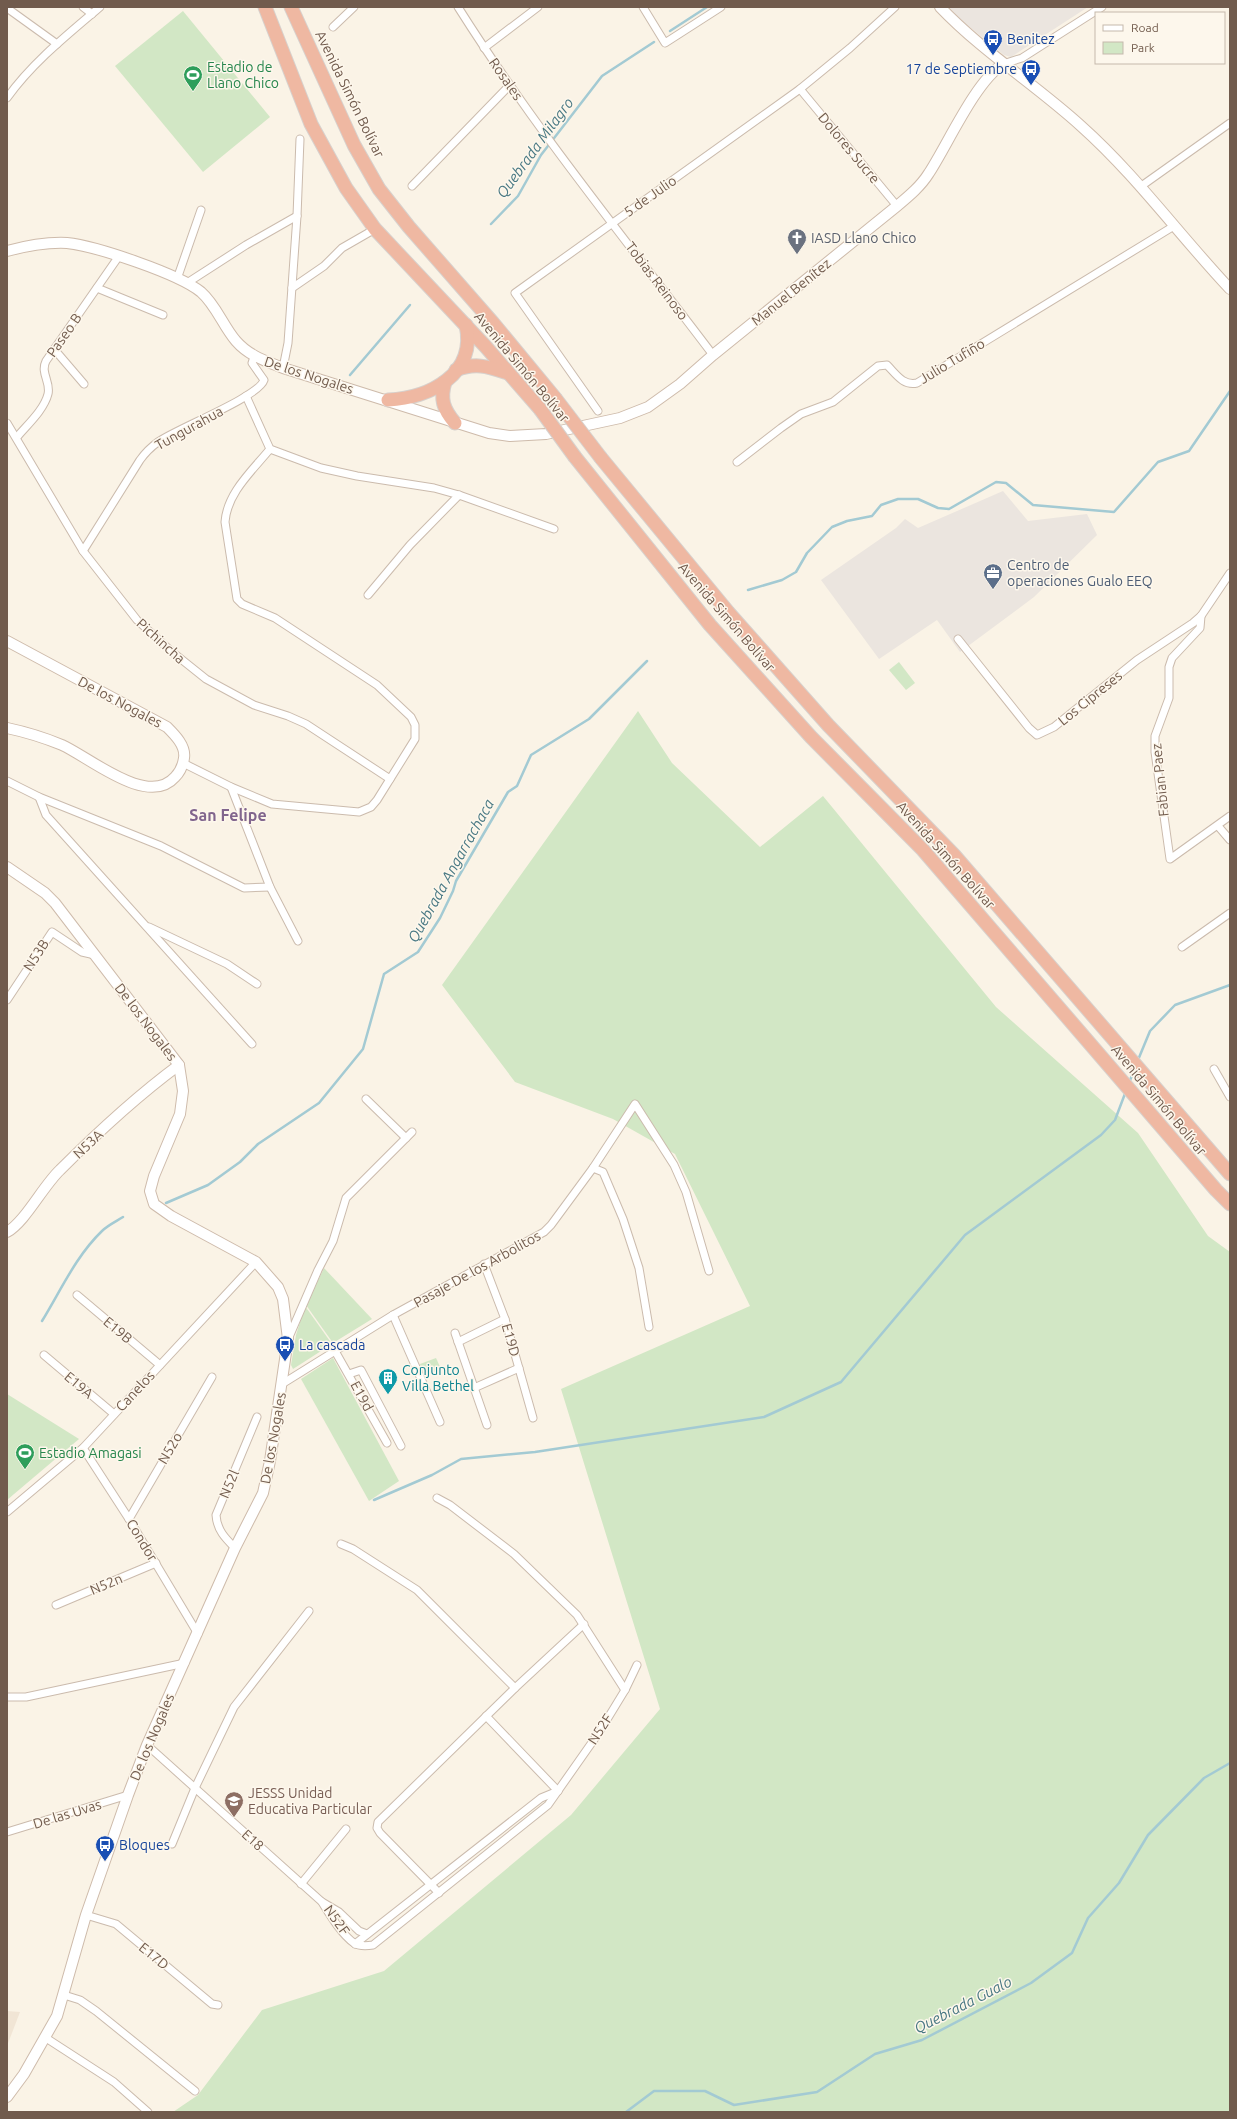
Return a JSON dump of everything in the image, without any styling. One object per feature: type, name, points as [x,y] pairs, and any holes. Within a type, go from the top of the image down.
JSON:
[{"type":"highway","name":"Avenida Simón Bolívar","points":[[265,7],[295,86],[315,131],[346,188],[375,229],[466,325],[540,409],[575,457],[710,625],[811,737],[923,850],[1216,1190],[1230,1204]]},
{"type":"highway","name":"Avenida Simón Bolívar","points":[[292,7],[354,145],[379,189],[409,227],[493,323],[555,398],[601,458],[728,612],[828,725],[954,855],[1141,1073],[1230,1174]]},
{"type":"highway","points":[[388,400],[418,396],[445,382],[464,360],[468,349],[469,337],[466,325]]},
{"type":"highway","points":[[456,370],[474,365],[486,366],[510,374]]},
{"type":"highway","points":[[445,382],[442,392],[443,403],[446,412],[455,422]]},
{"type":"street","points":[[83,7],[92,14]]},
{"type":"street","points":[[7,98],[14,88],[57,44],[100,7]]},
{"type":"street","points":[[332,27],[354,7]]},
{"type":"street","name":"Rosales","points":[[458,7],[484,48],[556,150]]},
{"type":"street","points":[[484,48],[538,7]]},
{"type":"street","points":[[643,7],[665,43],[721,7]]},
{"type":"street","name":"5 de Julio","points":[[598,411],[515,293],[800,89],[850,48],[895,7]]},
{"type":"street","points":[[940,7],[957,24],[1003,64],[1082,126],[1140,186],[1230,289]]},
{"type":"street","name":"Manuel Benítez","points":[[455,422],[489,433],[531,436],[634,414],[664,396],[897,206],[920,185],[929,174],[976,95],[996,70],[1003,64],[1022,58],[1102,7]]},
{"type":"street","points":[[7,8],[57,44]]},
{"type":"street","points":[[412,186],[510,85]]},
{"type":"street","name":"Dolores Sucre","points":[[800,89],[897,206]]},
{"type":"street","points":[[1140,186],[1230,123]]},
{"type":"street","points":[[283,368],[288,343],[297,216],[300,139]]},
{"type":"street","name":"Tobias Reinoso","points":[[556,150],[713,355]]},
{"type":"street","points":[[177,279],[201,210]]},
{"type":"street","points":[[187,283],[246,244],[297,216]]},
{"type":"street","name":"Julio Tufiño","points":[[737,462],[780,428],[801,414],[833,402],[878,366],[887,365],[904,382],[910,384],[917,383],[1174,226]]},
{"type":"street","points":[[292,288],[324,266],[342,248],[375,229]]},
{"type":"street","name":"De los Nogales","points":[[7,251],[48,244],[68,243],[119,256],[187,283],[205,296],[238,343],[254,357],[283,368],[455,422]]},
{"type":"street","name":"Paseo B","points":[[17,437],[46,399],[48,390],[43,368],[119,256]]},
{"type":"street","points":[[97,288],[163,315]]},
{"type":"street","points":[[54,350],[84,384]]},
{"type":"street","name":"Tungurahua","points":[[83,551],[140,460],[149,450],[169,436],[246,396],[263,384],[264,380],[252,362],[254,357]]},
{"type":"street","points":[[246,396],[270,449],[322,468],[357,476],[434,488],[459,494],[554,529]]},
{"type":"street","name":"Pichincha","points":[[7,423],[17,437],[83,551],[137,620],[171,651],[206,679],[254,705],[288,716],[306,724],[390,778]]},
{"type":"street","points":[[7,728],[63,746],[106,770],[145,788],[154,787],[171,781],[183,763],[262,801],[282,807],[322,808],[359,812],[371,807],[415,739],[415,725],[407,711],[377,685],[281,621],[242,604],[236,595],[225,522],[226,512],[239,486],[270,449]]},
{"type":"street","points":[[368,595],[410,546],[459,494]]},
{"type":"street","name":"Los Cipreses","points":[[958,639],[1029,728],[1037,735],[1054,727],[1137,660],[1194,624],[1230,573]]},
{"type":"street","name":"Fabian Paez","points":[[1201,616],[1200,628],[1178,649],[1172,658],[1169,667],[1169,698],[1155,736],[1154,752],[1170,859],[1230,816]]},
{"type":"street","name":"De los Nogales","points":[[7,641],[167,727],[182,746],[185,755],[183,763]]},
{"type":"street","points":[[7,781],[39,797],[161,846],[244,888],[270,887]]},
{"type":"street","points":[[231,787],[270,887],[298,941]]},
{"type":"street","points":[[39,797],[46,815],[252,1044]]},
{"type":"street","points":[[1218,826],[1230,840]]},
{"type":"street","name":"De los Nogales","points":[[7,867],[45,893],[56,903],[179,1066],[183,1091],[180,1114],[154,1176],[150,1191],[154,1204],[171,1216],[256,1262],[272,1278],[283,1299],[288,1339],[282,1384],[263,1493],[235,1548],[148,1745],[128,1795],[86,1915],[57,2016],[46,2038],[24,2074],[7,2096]]},
{"type":"street","points":[[1182,947],[1230,913]]},
{"type":"street","points":[[145,925],[226,964],[257,984]]},
{"type":"street","name":"N53B","points":[[7,1000],[52,932],[82,952],[95,955]]},
{"type":"street","name":"N53A","points":[[7,1232],[20,1221],[59,1170],[155,1083],[179,1066]]},
{"type":"street","points":[[1214,1068],[1230,1097]]},
{"type":"street","points":[[366,1099],[406,1138]]},
{"type":"street","name":"Pasaje De los Arbolitos","points":[[282,1384],[335,1350],[393,1316],[484,1264],[544,1232],[551,1225],[593,1168],[635,1104],[674,1165],[686,1192],[709,1271]]},
{"type":"street","points":[[288,1339],[318,1270],[333,1241],[346,1198],[412,1132]]},
{"type":"street","points":[[593,1168],[604,1172],[623,1219],[639,1268],[649,1327]]},
{"type":"street","name":"Canelos","points":[[7,1512],[83,1448],[256,1262]]},
{"type":"street","name":"E19D","points":[[484,1264],[505,1319],[533,1418]]},
{"type":"street","name":"E19B","points":[[77,1295],[160,1365]]},
{"type":"street","points":[[393,1316],[440,1422]]},
{"type":"street","points":[[458,1342],[505,1319]]},
{"type":"street","points":[[454,1333],[487,1425]]},
{"type":"street","name":"E19d","points":[[335,1350],[350,1374],[387,1443]]},
{"type":"street","name":"E19A","points":[[44,1355],[114,1414]]},
{"type":"street","points":[[474,1388],[519,1368]]},
{"type":"street","points":[[350,1374],[361,1370],[401,1446]]},
{"type":"street","name":"N52o","points":[[129,1519],[212,1377]]},
{"type":"street","name":"N52l","points":[[235,1548],[221,1534],[216,1515],[257,1417]]},
{"type":"street","name":"Condor","points":[[83,1448],[129,1519],[198,1634]]},
{"type":"street","points":[[437,1498],[450,1505],[514,1554],[542,1580],[584,1624],[625,1690]]},
{"type":"street","points":[[341,1544],[353,1549],[417,1590],[515,1688]]},
{"type":"street","name":"N52n","points":[[56,1605],[156,1563]]},
{"type":"street","points":[[172,1844],[195,1788],[234,1707],[309,1611]]},
{"type":"street","points":[[439,1893],[380,1833],[377,1828],[378,1822],[515,1688],[584,1624]]},
{"type":"street","points":[[7,1697],[26,1697],[185,1663]]},
{"type":"street","name":"N52F","points":[[322,1902],[332,1919],[355,1944],[364,1946],[373,1945],[548,1805],[600,1731],[625,1690],[637,1665]]},
{"type":"street","points":[[486,1716],[558,1791]]},
{"type":"street","name":"E18","points":[[148,1745],[322,1902]]},
{"type":"street","name":"N52F","points":[[322,1902],[339,1912],[359,1931],[367,1934],[541,1798],[558,1791]]},
{"type":"street","name":"De las Uvas","points":[[7,1832],[128,1795]]},
{"type":"street","points":[[302,1884],[346,1829]]},
{"type":"street","name":"E17D","points":[[86,1915],[116,1924],[212,2004],[218,2005]]},
{"type":"street","points":[[355,1944],[367,1934]]},
{"type":"street","points":[[64,1995],[80,2000],[96,2011],[195,2091]]},
{"type":"street","points":[[46,2038],[114,2082],[148,2112]]},
{"type":"shaded area","points":[[949,7],[1088,7],[1011,57],[1004,55],[956,16]]},
{"type":"shaded area","points":[[1003,491],[1028,521],[1087,514],[1097,535],[1034,597],[960,652],[937,620],[879,659],[821,580],[896,528],[905,519],[918,528]]},
{"type":"shaded area","points":[[7,2011],[20,2012],[7,2046]]},
{"type":"green space","name":"Estadio de Llano Chico","points":[[183,11],[270,117],[203,172],[115,66]]},
{"type":"green space","points":[[899,662],[915,683],[906,690],[889,670]]},
{"type":"green space","points":[[638,711],[672,763],[760,847],[823,796],[996,1007],[1138,1133],[1208,1236],[1230,1252],[1230,2112],[173,2112],[198,2095],[262,2010],[384,1971],[571,1815],[660,1709],[561,1389],[750,1306],[675,1154],[613,1119],[515,1082],[442,985]]},
{"type":"green space","points":[[324,1268],[372,1319],[333,1343],[306,1305]]},
{"type":"green space","points":[[305,1306],[332,1344],[293,1369],[291,1365],[296,1335]]},
{"type":"green space","points":[[333,1358],[399,1481],[369,1501],[301,1379]]},
{"type":"green space","points":[[436,1358],[441,1369],[424,1376],[420,1364]]},
{"type":"green space","name":"Estadio Amagasi","points":[[7,1394],[79,1439],[7,1500]]},
{"type":"waterway","name":"Quebrada Milagro","points":[[670,31],[707,7]]},
{"type":"waterway","name":"Quebrada Milagro","points":[[491,224],[518,196],[541,155],[602,76],[654,42]]},
{"type":"waterway","name":"Quebrada Milagro","points":[[350,375],[410,305]]},
{"type":"waterway","name":"Quebrada Angarrachaca","points":[[748,590],[782,580],[796,572],[807,553],[832,527],[847,521],[872,516],[881,505],[898,499],[918,499],[938,508],[949,509],[996,482],[1006,483],[1033,505],[1114,512],[1158,462],[1189,451],[1230,391]]},
{"type":"waterway","name":"Quebrada Angarrachaca","points":[[166,1203],[208,1185],[240,1162],[258,1144],[319,1103],[363,1049],[384,974],[418,952],[440,918],[453,891],[456,881],[508,792],[517,786],[531,755],[589,719],[647,661]]},
{"type":"waterway","points":[[1138,1060],[1150,1031],[1175,1005],[1230,985]]},
{"type":"waterway","points":[[1129,1083],[1134,1070]]},
{"type":"waterway","points":[[374,1500],[432,1475],[461,1459],[535,1452],[764,1417],[841,1382],[965,1235],[1101,1135],[1115,1120],[1126,1091]]},
{"type":"waterway","name":"Quebrada Angarrachaca","points":[[42,1321],[84,1251],[104,1229],[123,1217]]},
{"type":"waterway","name":"Quebrada Gualo","points":[[626,2112],[654,2091],[705,2091],[734,2105],[817,2092],[875,2054],[922,2040],[1031,1983],[1072,1953],[1088,1918],[1119,1883],[1148,1835],[1204,1778],[1230,1763]]},
{"type":"place","name":"Benitez","points":[[993,56]]},
{"type":"place","name":"17 de Septiembre","points":[[1031,86]]},
{"type":"place","name":"Estadio de Llano Chico","points":[[193,92]]},
{"type":"place","name":"IASD Llano Chico","points":[[797,255]]},
{"type":"place","name":"Centro de operaciones Gualo EEQ","points":[[993,590]]},
{"type":"place","name":"La cascada","points":[[285,1362]]},
{"type":"place","name":"Conjunto Villa Bethel","points":[[388,1395]]},
{"type":"place","name":"Estadio Amagasi","points":[[25,1470]]},
{"type":"place","name":"JESSS Unidad Educativa Particular","points":[[234,1818]]},
{"type":"place","name":"Bloques","points":[[105,1862]]},
{"type":"district","name":"San Felipe","points":[[228,815]]}]
